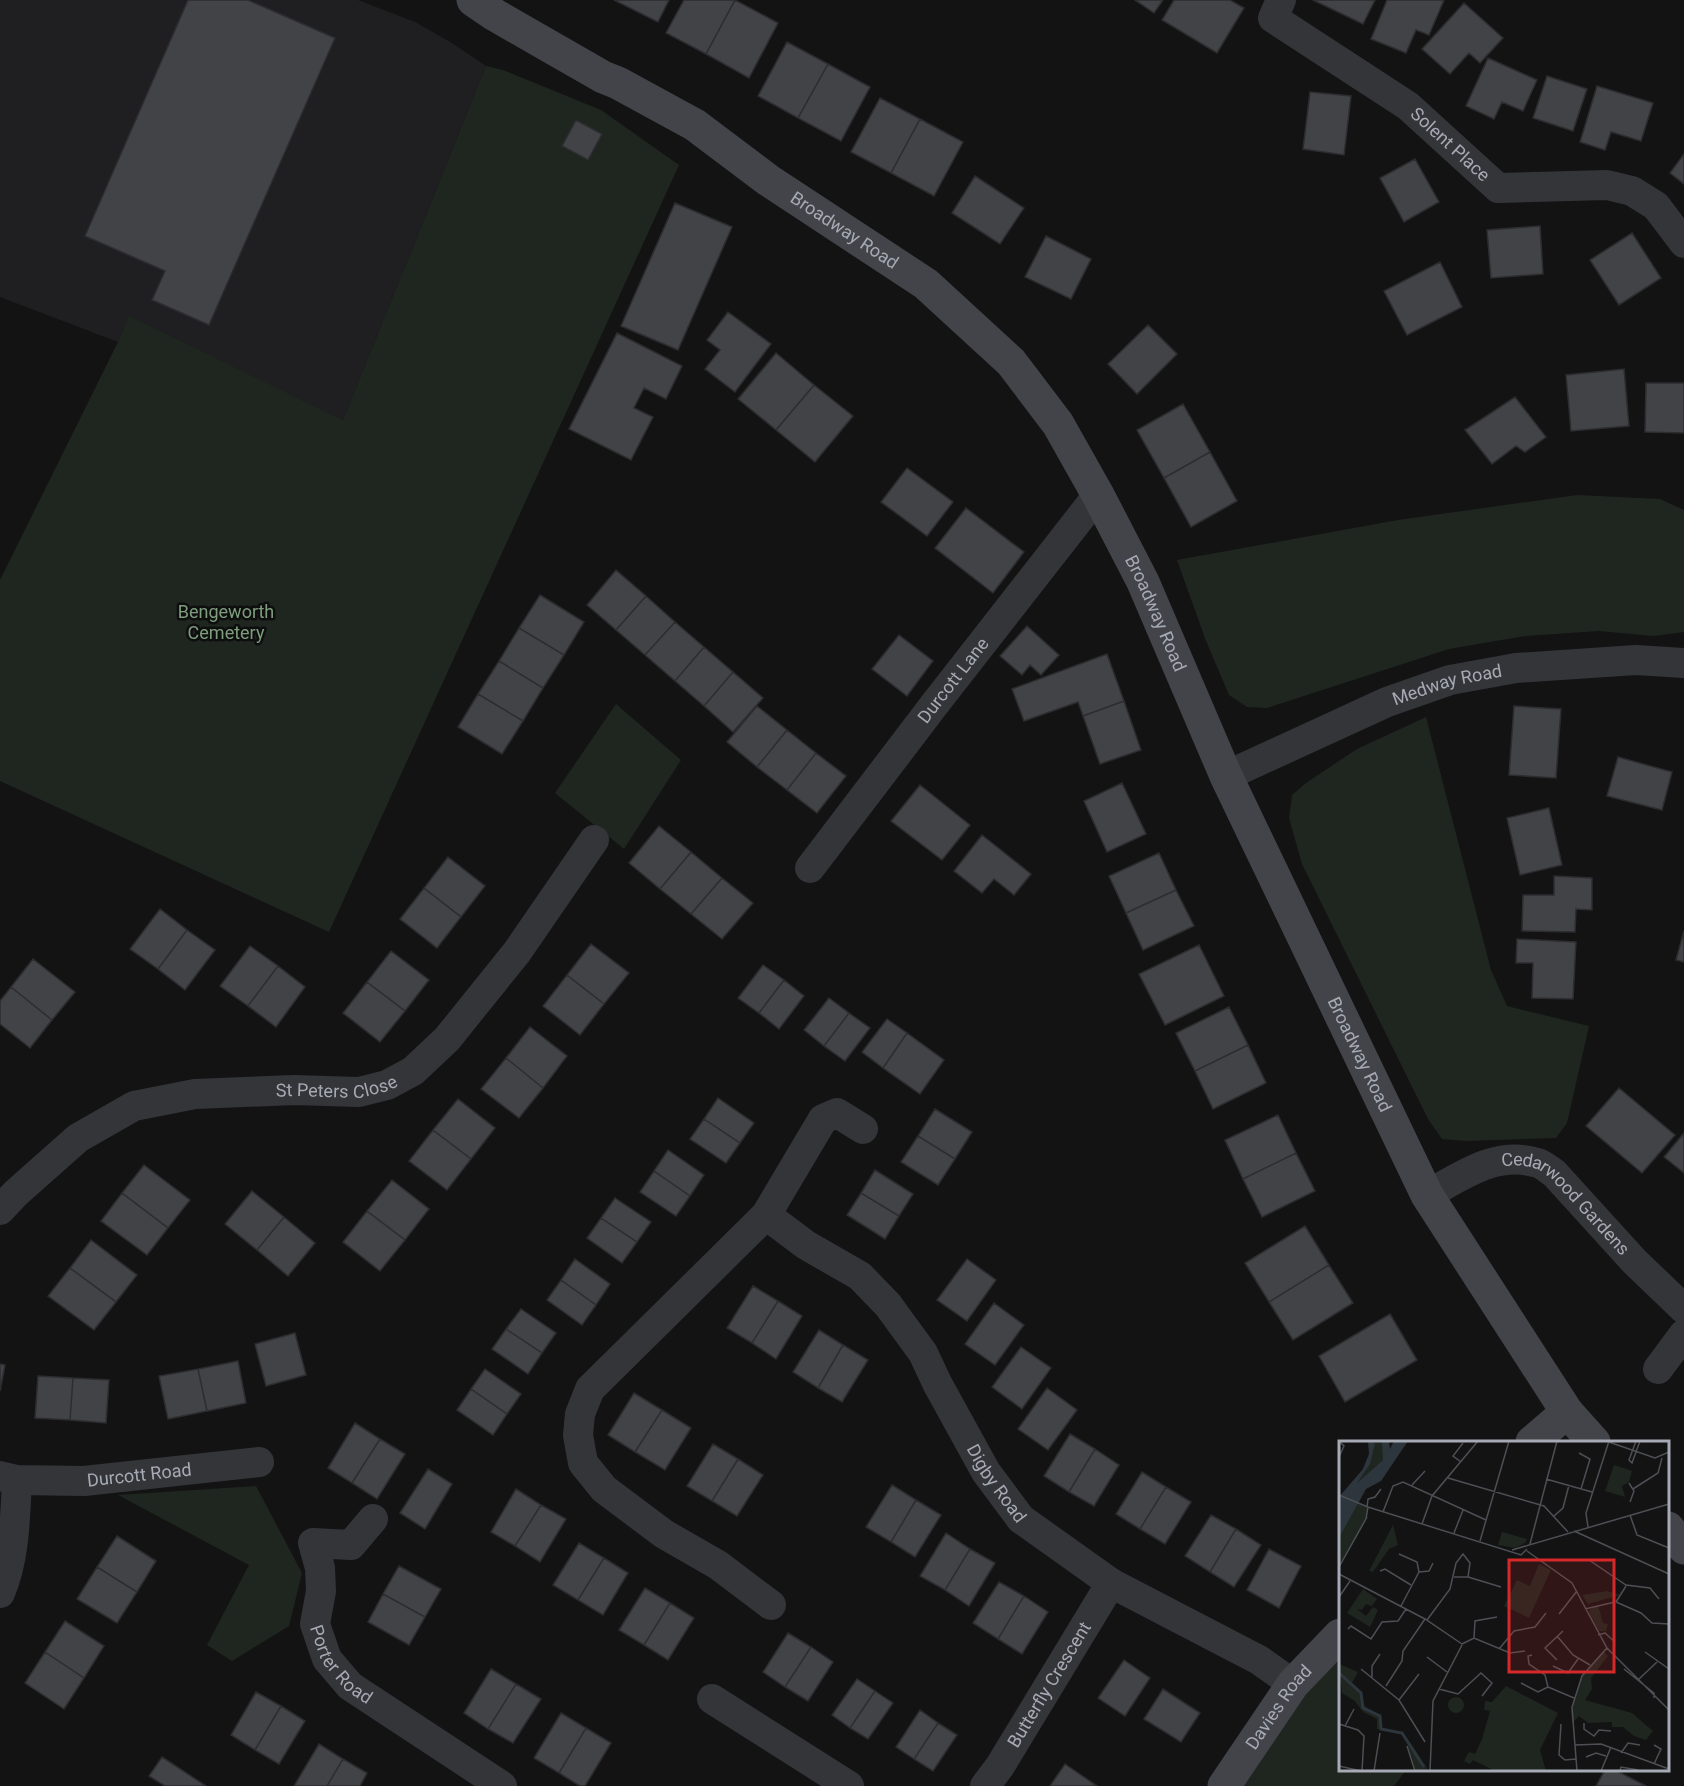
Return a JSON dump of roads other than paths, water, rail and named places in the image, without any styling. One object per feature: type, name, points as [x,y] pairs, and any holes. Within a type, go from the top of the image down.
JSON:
[{"type":"street","name":"Broadway Road","points":[[473,0],[603,77],[695,125],[768,180],[926,284],[1011,362],[1058,424],[1143,582],[1226,776],[1427,1195],[1568,1412],[1592,1441]]},
{"type":"street","name":"Solent Place","points":[[1281,0],[1273,18],[1408,106],[1498,188],[1607,185],[1632,191],[1656,206],[1684,243]]},
{"type":"street","name":"Durcott Lane","points":[[810,868],[1098,495]]},
{"type":"street","name":"Medway Road","points":[[1226,776],[1387,702],[1450,680],[1516,668],[1636,660],[1684,663]]},
{"type":"street","name":"St Peters Close","points":[[0,1210],[78,1138],[134,1106],[195,1094],[294,1090],[359,1092],[387,1085],[413,1071],[447,1039],[517,952],[594,840]]},
{"type":"street","points":[[771,1605],[718,1565],[664,1534],[604,1489],[583,1463],[578,1435],[580,1414],[590,1389],[766,1215],[823,1119],[837,1113],[863,1129]]},
{"type":"street","name":"Cedarwood Gardens","points":[[1427,1195],[1482,1165],[1511,1159],[1539,1163],[1554,1173],[1635,1262],[1684,1309]]},
{"type":"street","name":"Digby Road","points":[[766,1215],[806,1245],[860,1276],[888,1305],[923,1353],[986,1472],[1021,1519],[1111,1583],[1259,1660],[1293,1684]]},
{"type":"street","points":[[1658,1369],[1684,1334]]},
{"type":"street","points":[[1534,1441],[1568,1412]]},
{"type":"street","name":"Durcott Road","points":[[0,1593],[6,1578],[14,1525],[8,1478],[84,1481],[259,1462]]},
{"type":"street","name":"Porter Road","points":[[373,1519],[351,1545],[313,1543],[320,1568],[321,1591],[315,1624],[327,1659],[350,1686],[502,1786]]},
{"type":"street","points":[[1669,1529],[1684,1548]]},
{"type":"street","name":"Butterfly Crescent","points":[[986,1786],[1111,1583]]},
{"type":"street","name":"Davies Road","points":[[1224,1786],[1293,1684],[1339,1637]]},
{"type":"street","points":[[712,1699],[849,1786]]},
{"type":"park label","name":"Bengeworth Cemetery","points":[[226,622]]}]
